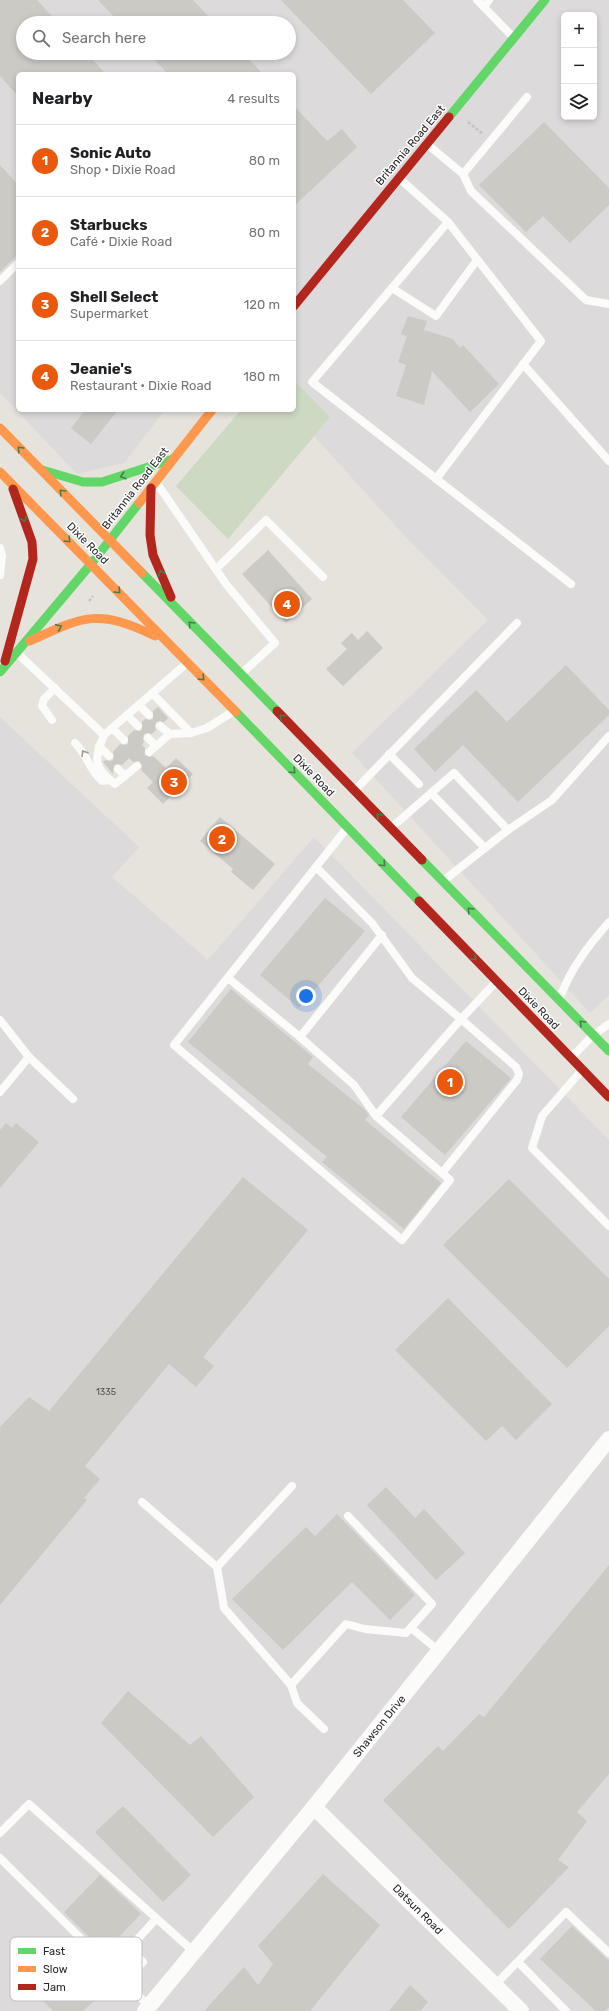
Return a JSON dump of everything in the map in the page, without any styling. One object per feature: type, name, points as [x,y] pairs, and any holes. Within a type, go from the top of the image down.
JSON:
[{"type":"main road","name":"Britannia Road East","points":[[296,304],[545,0]]},
{"type":"main road","name":"Britannia Road East","points":[[1,670],[91,564],[210,412]]},
{"type":"main road","name":"Dixie Road","points":[[0,428],[609,1051]]},
{"type":"main road","points":[[40,470],[83,482],[102,482],[173,459]]},
{"type":"main road","name":"Dixie Road","points":[[0,472],[234,710],[609,1097]]},
{"type":"main road","points":[[1,670],[33,559],[32,542],[11,482]]},
{"type":"main road","points":[[153,484],[150,534],[153,555],[177,609]]},
{"type":"main road","points":[[23,644],[74,620],[96,618],[121,621],[165,640]]},
{"type":"street","name":"Shawson Drive","points":[[147,2009],[314,1807],[609,1439]]},
{"type":"street","name":"Datsun Road","points":[[314,1807],[521,2011]]},
{"type":"lane","points":[[477,0],[487,3],[514,38]]},
{"type":"lane","points":[[463,174],[527,97]]},
{"type":"lane","points":[[427,143],[463,174],[471,191],[586,300],[609,304]]},
{"type":"lane","points":[[398,178],[448,222],[541,341],[436,479]]},
{"type":"lane","points":[[448,222],[312,382],[571,584]]},
{"type":"lane","points":[[392,288],[436,316],[477,260]]},
{"type":"lane","points":[[0,281],[16,265]]},
{"type":"lane","points":[[524,364],[609,461]]},
{"type":"lane","points":[[153,484],[226,584],[275,643],[241,675]]},
{"type":"lane","points":[[216,569],[266,520],[323,577]]},
{"type":"lane","points":[[0,548],[2,556],[0,572]]},
{"type":"lane","points":[[354,791],[518,623]]},
{"type":"lane","points":[[16,652],[104,735]]},
{"type":"lane","points":[[137,766],[115,784],[110,780],[96,763],[96,754],[104,735],[187,662]]},
{"type":"lane","points":[[52,720],[42,706],[44,699],[54,688]]},
{"type":"lane","points":[[152,693],[190,733]]},
{"type":"lane","points":[[139,705],[149,715]]},
{"type":"lane","points":[[149,752],[170,734],[190,733],[207,728],[234,710]]},
{"type":"lane","points":[[127,715],[138,726]]},
{"type":"lane","points":[[160,726],[170,734]]},
{"type":"lane","points":[[112,728],[124,740]]},
{"type":"lane","points":[[442,881],[508,830],[552,800],[609,736]]},
{"type":"lane","points":[[148,738],[156,746]]},
{"type":"lane","points":[[75,743],[83,750],[88,764],[96,776],[102,781],[110,780]]},
{"type":"lane","points":[[99,746],[108,756]]},
{"type":"lane","points":[[389,754],[418,784]]},
{"type":"lane","points":[[118,769],[125,776]]},
{"type":"lane","points":[[390,828],[454,773],[508,830]]},
{"type":"lane","points":[[431,793],[485,848]]},
{"type":"lane","points":[[228,978],[300,1037],[354,1085],[376,1116],[450,1180],[402,1240],[174,1045],[347,828]]},
{"type":"lane","points":[[316,867],[372,923],[412,978],[516,1067],[519,1074],[518,1080],[442,1173]]},
{"type":"lane","points":[[559,1000],[565,983],[590,943],[609,922]]},
{"type":"lane","points":[[300,1037],[382,935]]},
{"type":"lane","points":[[376,1116],[496,981]]},
{"type":"lane","points":[[0,1020],[30,1058],[73,1099]]},
{"type":"lane","points":[[571,1058],[593,1035],[609,1024]]},
{"type":"lane","points":[[0,1092],[30,1058]]},
{"type":"lane","points":[[583,1070],[542,1116],[532,1148],[609,1226]]},
{"type":"lane","points":[[218,1567],[292,1486]]},
{"type":"lane","points":[[142,1502],[218,1567],[224,1608],[291,1685],[297,1703],[324,1729]]},
{"type":"lane","points":[[291,1685],[346,1624],[406,1633],[432,1604],[348,1516]]},
{"type":"lane","points":[[411,1628],[439,1651]]},
{"type":"lane","points":[[0,1833],[29,1804],[194,1952]]},
{"type":"lane","points":[[0,1858],[78,1937]]},
{"type":"lane","points":[[495,1985],[566,1912],[609,1953]]},
{"type":"lane","points":[[139,1937],[156,1918]]},
{"type":"lane","points":[[518,1962],[566,2011]]},
{"type":"lane","points":[[140,2001],[147,2009]]},
{"type":"path","points":[[453,112],[482,133],[490,141]]},
{"type":"shaded area","points":[[0,0],[609,0],[609,995],[590,1013],[352,753],[488,620],[403,534],[314,436],[330,417],[296,382],[296,72],[16,72],[16,410],[0,393]]},
{"type":"shaded area","points":[[18,412],[163,412],[124,463],[77,474]]},
{"type":"shaded area","points":[[0,717],[139,847],[112,877],[208,960],[314,837],[609,1140],[609,2011],[0,2011]]},
{"type":"green space","points":[[296,382],[330,417],[228,539],[176,486],[239,412],[296,412]]},
{"type":"building","points":[[0,0],[37,0],[52,16],[16,16],[16,60],[93,60],[104,72],[16,72],[16,94],[0,76]]},
{"type":"building","points":[[98,0],[193,0],[208,16],[113,16]]},
{"type":"building","points":[[281,0],[403,0],[435,33],[371,94]]},
{"type":"building","points":[[155,60],[250,60],[261,72],[166,72]]},
{"type":"building","points":[[296,108],[327,141],[342,129],[357,147],[296,204]]},
{"type":"building","points":[[544,122],[609,188],[609,205],[570,243],[543,216],[526,232],[479,185]]},
{"type":"building","points":[[0,165],[16,183],[16,256],[0,272]]},
{"type":"building","points":[[408,316],[427,321],[424,330],[453,339],[460,348],[463,345],[499,384],[470,412],[432,371],[424,405],[396,396],[406,365],[398,362],[407,336],[401,334]]},
{"type":"building","points":[[83,412],[116,412],[91,444],[71,428]]},
{"type":"building","points":[[268,550],[312,599],[286,623],[242,574]]},
{"type":"building","points":[[367,631],[383,648],[343,686],[326,669],[347,649],[341,643],[352,633],[358,640]]},
{"type":"building","points":[[566,665],[609,710],[609,715],[518,802],[463,745],[435,772],[414,749],[476,690],[507,722]]},
{"type":"building","points":[[158,707],[168,718],[164,722],[156,722],[156,730],[152,734],[144,734],[144,742],[142,745],[145,748],[145,755],[150,757],[153,756],[166,768],[176,758],[193,774],[163,804],[147,788],[153,782],[141,770],[142,765],[139,761],[133,762],[129,758],[122,765],[114,765],[113,774],[103,762],[105,760],[113,760],[113,752],[120,744],[128,744],[128,736],[134,730],[142,730],[142,722],[145,719],[153,719],[153,711]]},
{"type":"building","points":[[220,817],[275,864],[253,890],[231,872],[233,869],[200,841]]},
{"type":"building","points":[[325,898],[365,931],[299,1008],[260,975]]},
{"type":"building","points":[[231,989],[313,1057],[308,1064],[365,1110],[369,1115],[365,1120],[441,1183],[404,1229],[322,1162],[327,1157],[188,1042]]},
{"type":"building","points":[[466,1041],[511,1078],[445,1155],[401,1117]]},
{"type":"building","points":[[6,1123],[12,1128],[16,1123],[39,1142],[0,1188],[0,1130]]},
{"type":"building","points":[[243,1177],[308,1230],[203,1357],[214,1366],[196,1387],[169,1364],[85,1466],[100,1479],[84,1498],[87,1500],[0,1605],[0,1427],[29,1397],[49,1411]]},
{"type":"building","points":[[509,1179],[609,1279],[609,1326],[567,1368],[443,1245]]},
{"type":"building","points":[[448,1298],[552,1404],[516,1440],[502,1426],[486,1441],[395,1350]]},
{"type":"building","points":[[386,1487],[415,1518],[424,1509],[465,1553],[436,1580],[367,1505]]},
{"type":"building","points":[[337,1514],[415,1595],[390,1620],[352,1582],[283,1650],[232,1599],[306,1527],[315,1536]]},
{"type":"building","points":[[609,1565],[609,1774],[577,1812],[587,1821],[558,1860],[569,1867],[509,1929],[383,1800],[438,1746],[443,1751],[479,1714],[484,1717]]},
{"type":"building","points":[[128,1691],[190,1745],[201,1736],[254,1797],[213,1837],[101,1723]]},
{"type":"building","points":[[123,1806],[191,1875],[163,1902],[95,1832]]},
{"type":"building","points":[[323,1874],[380,1925],[310,2011],[204,2011],[244,1967],[258,1985],[273,1964],[258,1946]]},
{"type":"building","points":[[100,1875],[141,1914],[119,1937],[89,1937],[64,1912]]},
{"type":"building","points":[[572,1926],[609,1961],[609,2007],[605,2011],[596,2011],[540,1959]]},
{"type":"building","points":[[410,1985],[428,2002],[420,2011],[389,2011]]},
{"type":"building","points":[[43,2001],[94,2001],[83,2011],[53,2011]]},
{"type":"traffic: fast","points":[[449,117],[545,0]]},
{"type":"traffic: fast","points":[[42,470],[83,482],[102,482],[173,459]]},
{"type":"traffic: fast","points":[[0,672],[91,564],[139,503]]},
{"type":"traffic: fast","points":[[142,573],[277,711]]},
{"type":"traffic: fast","points":[[236,712],[419,901]]},
{"type":"traffic: fast","points":[[422,860],[609,1051]]},
{"type":"traffic: slow","points":[[139,503],[210,412]]},
{"type":"traffic: slow","points":[[0,428],[142,573]]},
{"type":"traffic: slow","points":[[0,472],[236,712]]},
{"type":"traffic: slow","points":[[30,641],[65,625],[92,619],[105,619],[120,622],[136,627],[155,636]]},
{"type":"traffic: jam","points":[[296,304],[449,117]]},
{"type":"traffic: jam","points":[[151,488],[150,535],[153,555],[171,597]]},
{"type":"traffic: jam","points":[[5,661],[33,559],[32,542],[13,489]]},
{"type":"traffic: jam","points":[[277,711],[422,860]]},
{"type":"traffic: jam","points":[[419,901],[609,1097]]},
{"type":"place","name":"Jeanie's","points":[[287,604]]},
{"type":"place","name":"Shell Select","points":[[174,782]]},
{"type":"place","name":"Starbucks","points":[[222,839]]},
{"type":"place","name":"Sonic Auto","points":[[450,1082]]}]
